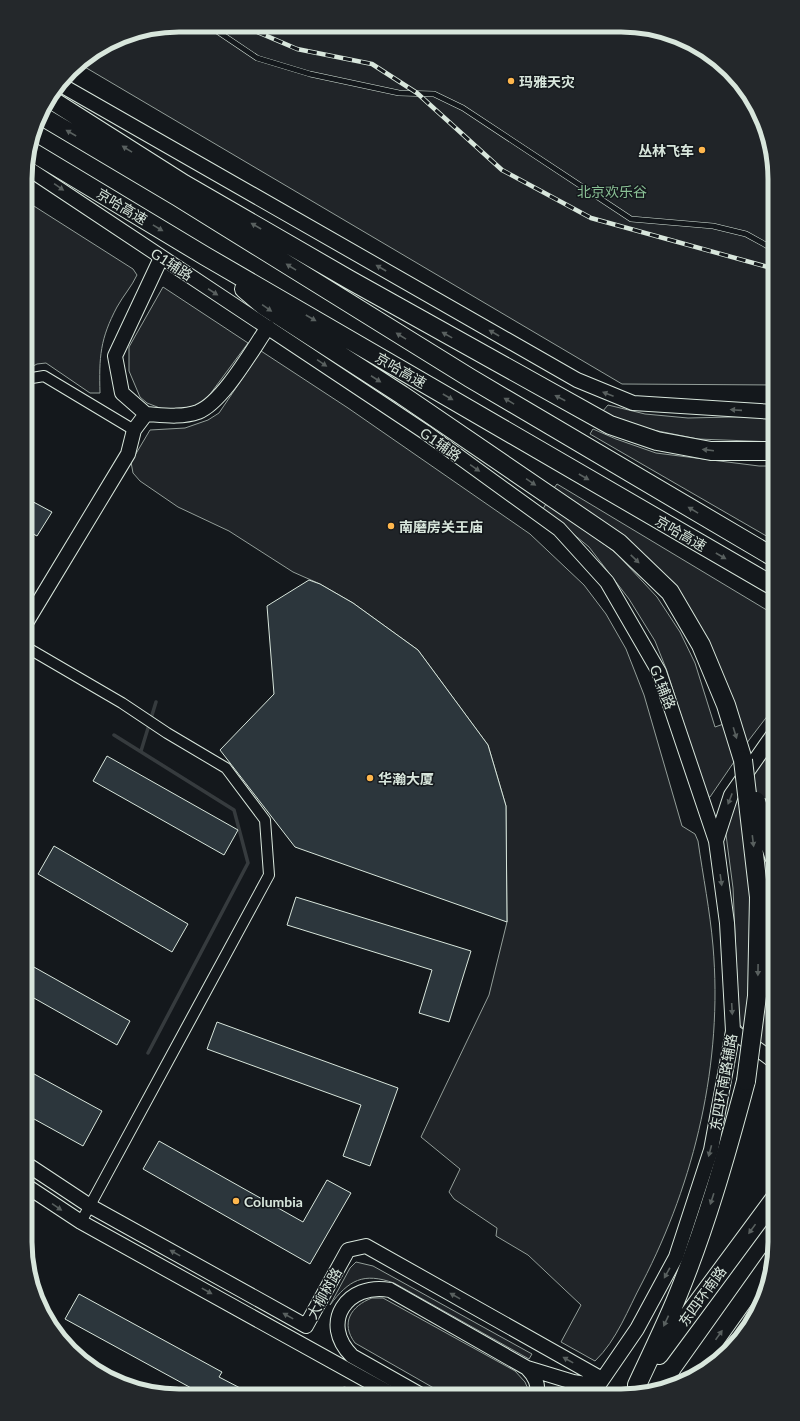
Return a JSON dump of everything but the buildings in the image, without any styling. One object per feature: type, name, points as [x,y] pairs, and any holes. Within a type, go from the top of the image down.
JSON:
[{"type":"highway","points":[[54,102],[184,184],[350,280],[610,425],[657,441],[711,451],[768,451]]},
{"type":"highway","name":"京哈高速","points":[[45,118],[470,378],[768,554]]},
{"type":"highway","points":[[78,118],[116,160],[184,184]]},
{"type":"highway","name":"京哈高速","points":[[34,153],[205,256],[768,584]]},
{"type":"highway","points":[[205,256],[264,306],[402,395],[619,543],[670,592],[701,645],[726,705],[768,837]]},
{"type":"highway","points":[[635,1389],[675,1302],[704,1226],[727,1153],[746,1081],[757,996],[759,897],[743,760]]},
{"type":"highway","name":"东四环南路","points":[[635,1388],[768,1208]]},
{"type":"highway","points":[[695,1369],[765,1269]]},
{"type":"street","points":[[65,87],[570,376],[596,389],[632,403],[768,412]]},
{"type":"street","name":"G1辅路","points":[[32,170],[48,179],[161,258],[268,327],[425,432],[560,529],[607,582],[659,672],[716,841]]},
{"type":"street","points":[[161,258],[115,356],[122,393],[146,414],[174,416],[198,412],[214,401],[268,327]]},
{"type":"street","points":[[32,378],[44,376],[134,430]]},
{"type":"street","points":[[32,613],[128,454],[134,430],[146,414]]},
{"type":"street","points":[[32,651],[226,768],[265,820],[269,875],[81,1222]]},
{"type":"street","name":"东四环南路辅路","points":[[597,1387],[637,1329],[676,1257],[711,1150],[733,1031],[727,923],[716,841],[730,795],[768,742]]},
{"type":"street","points":[[733,1031],[768,1057]]},
{"type":"street","name":"大柳树路","points":[[32,1168],[90,1206],[306,1326],[348,1250],[366,1246],[597,1387]]},
{"type":"street","points":[[32,1190],[81,1222],[382,1389]]},
{"type":"street","name":"大柳树路","points":[[410,1389],[352,1356],[343,1348],[338,1338],[337,1327],[343,1306],[359,1292],[370,1288],[381,1288],[399,1294],[527,1368],[573,1382],[597,1387]]},
{"type":"street","points":[[298,1341],[306,1326]]},
{"type":"street","points":[[527,1368],[535,1377],[538,1389]]},
{"type":"lane","points":[[218,32],[257,58],[310,74],[399,94],[434,94],[463,108],[631,219],[712,226],[746,234],[768,246]]},
{"type":"green space","name":"北京欢乐谷","points":[[170,32],[630,32],[659,37],[677,43],[703,57],[725,75],[743,97],[757,123],[767,160],[768,385],[622,384],[84,67],[97,57],[123,43],[141,37]]},
{"type":"green space","points":[[32,205],[133,269],[137,275],[117,307],[107,329],[100,358],[100,393],[90,393],[46,363],[37,364],[32,367]]},
{"type":"green space","points":[[163,287],[248,343],[205,401],[192,408],[165,410],[147,403],[140,397],[129,371],[129,347]]},
{"type":"green space","points":[[261,351],[348,408],[530,534],[584,585],[606,614],[626,649],[644,695],[682,826],[695,834],[698,841],[712,933],[715,990],[714,1033],[709,1077],[701,1120],[677,1204],[661,1244],[616,1334],[603,1353],[595,1361],[561,1342],[581,1305],[528,1255],[496,1236],[497,1228],[454,1199],[449,1192],[460,1169],[421,1137],[489,995],[507,922],[506,806],[488,745],[418,650],[353,603],[320,584],[293,572],[229,531],[178,507],[140,481],[133,473],[131,462],[150,430],[185,428],[208,420],[219,413]]},
{"type":"green space","points":[[608,405],[645,414],[688,418],[768,416],[768,442],[698,439],[643,428],[602,412]]},
{"type":"green space","points":[[593,429],[656,453],[768,466],[768,537],[590,434]]},
{"type":"green space","points":[[557,484],[768,611],[768,715],[710,797],[707,797],[667,671],[655,641],[629,599],[589,547],[543,509],[547,502],[616,553],[657,597],[680,632],[695,663],[715,727],[735,720],[717,672],[623,536],[554,488]]},
{"type":"green space","points":[[768,752],[768,1050],[760,1045],[739,1024],[733,888],[725,827],[730,808]]},
{"type":"green space","points":[[356,1262],[373,1266],[532,1354],[529,1359],[394,1283],[383,1280],[374,1278],[358,1280],[344,1289],[330,1305],[350,1268]]},
{"type":"green space","points":[[372,1298],[383,1298],[515,1371],[525,1382],[528,1389],[436,1389],[355,1343],[348,1329],[348,1322],[353,1310],[365,1301]]},
{"type":"green space","points":[[345,1387],[348,1389],[335,1389]]},
{"type":"waterway","points":[[141,751],[156,702]]},
{"type":"waterway","points":[[114,735],[234,810],[248,863],[148,1053]]},
{"type":"railway","points":[[257,32],[297,49],[372,64],[417,93],[502,170],[591,218],[768,267]]},
{"type":"place","name":"玛雅天灾","points":[[511,81]]},
{"type":"place","name":"丛林飞车","points":[[702,150]]},
{"type":"place","name":"南磨房关王庙","points":[[391,526]]},
{"type":"place","name":"华瀚大厦","points":[[370,778]]},
{"type":"place","name":"Columbia","points":[[236,1201]]}]
